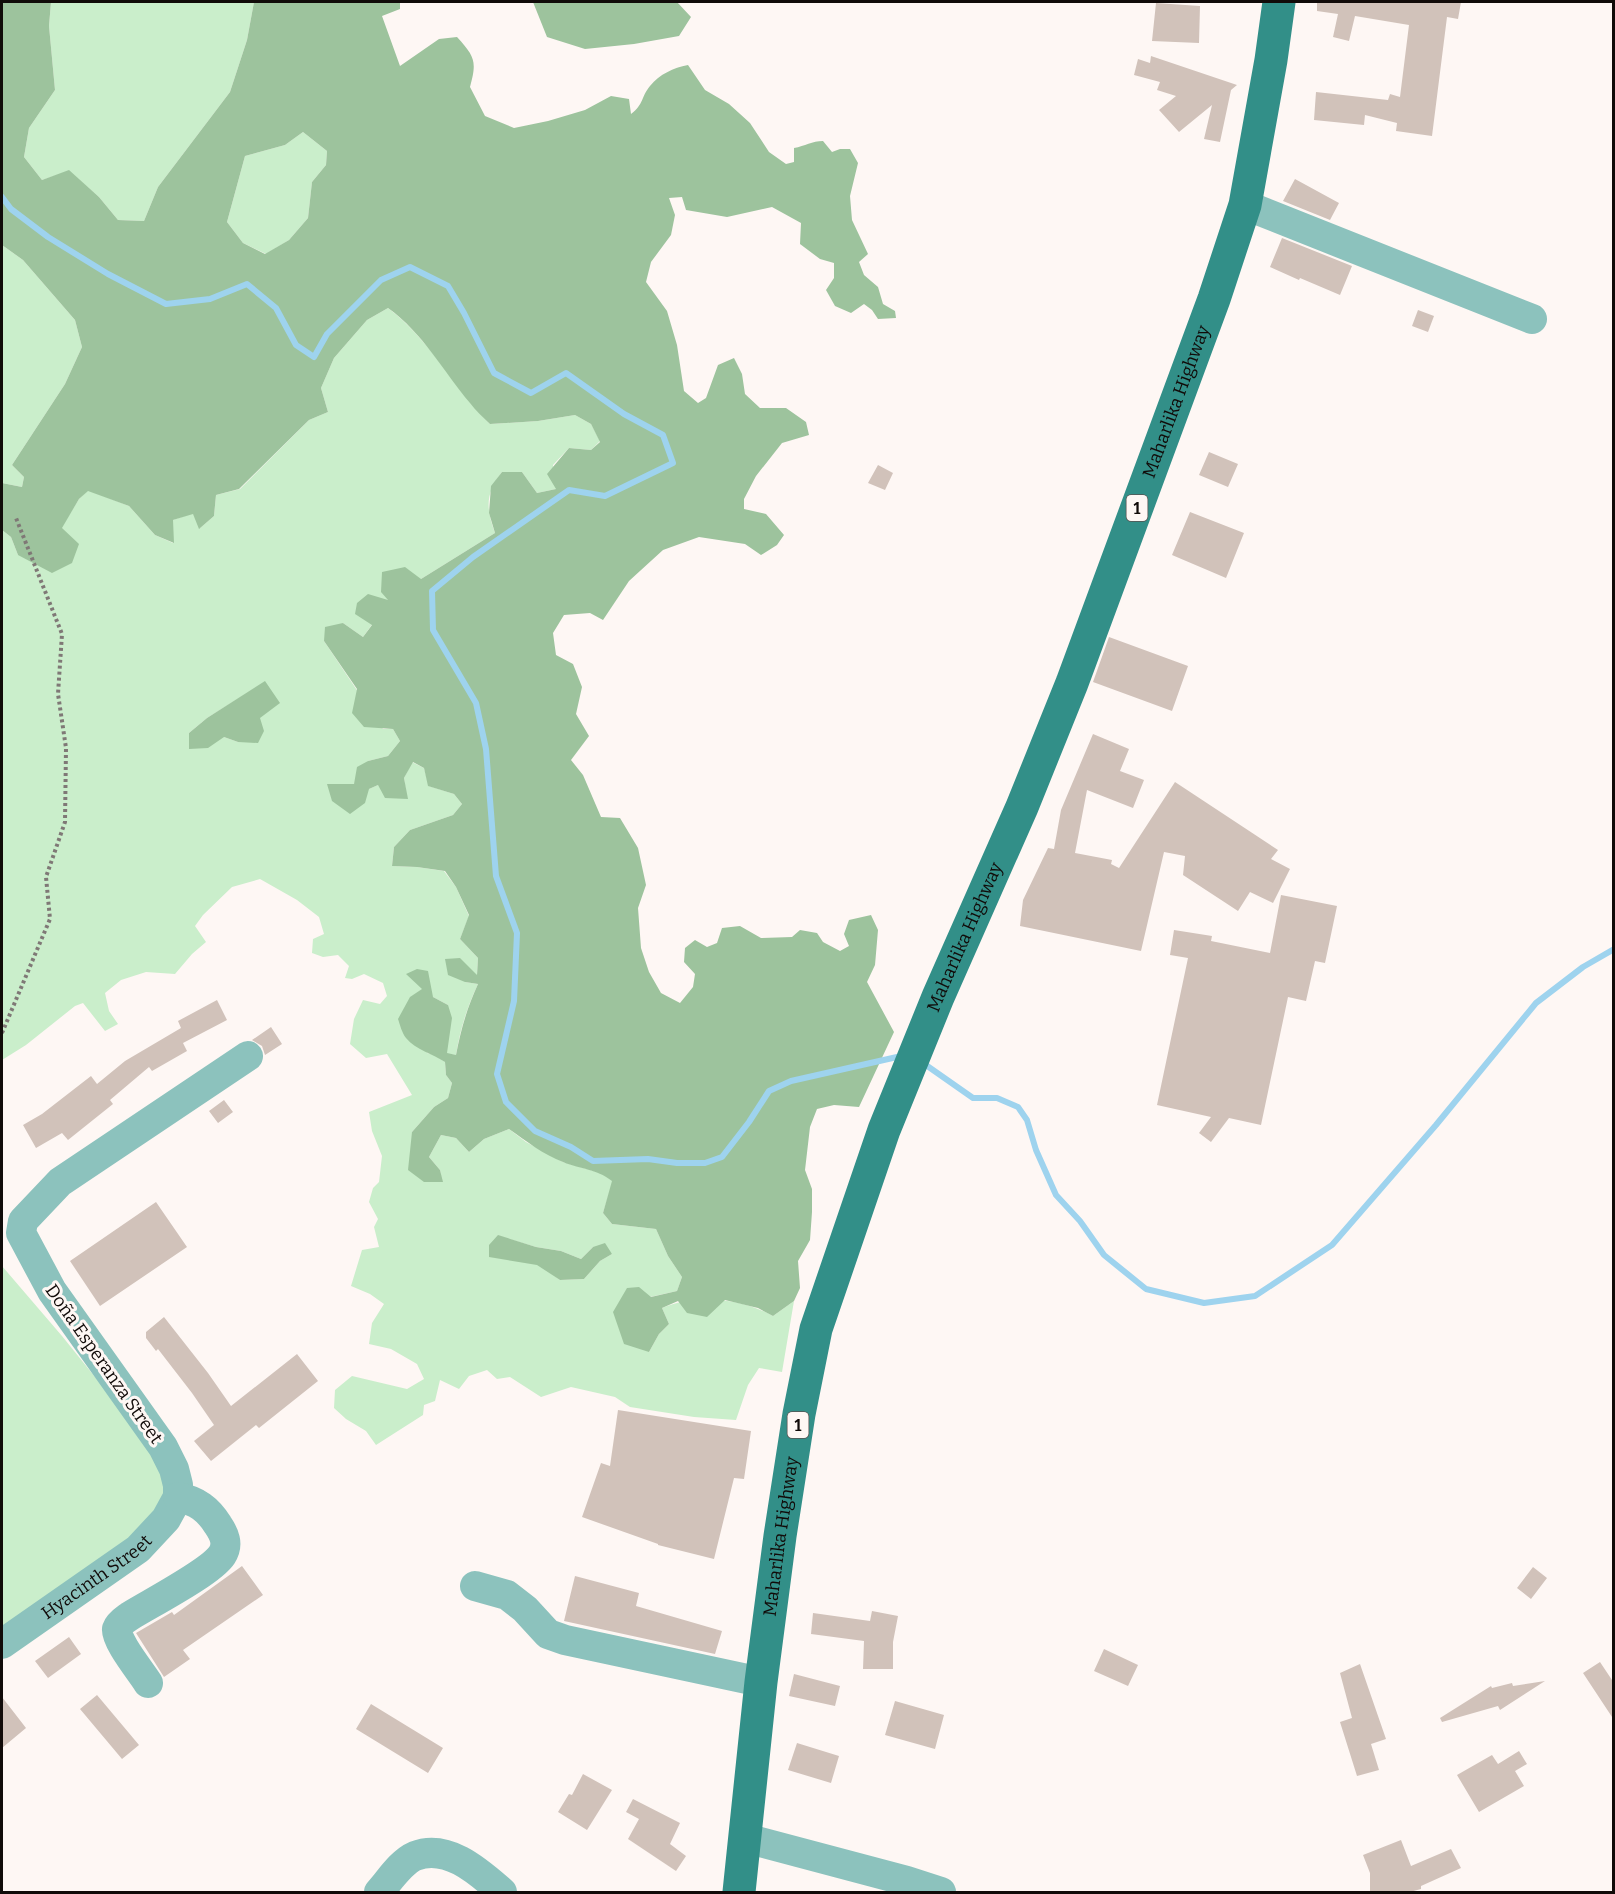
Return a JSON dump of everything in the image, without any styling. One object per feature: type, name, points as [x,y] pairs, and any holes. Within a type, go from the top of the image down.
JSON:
[{"type":"main road","name":"Maharlika Highway","points":[[739,1893],[761,1682],[780,1536],[799,1414],[816,1329],[884,1130],[938,997],[1022,807],[1072,683],[1194,355],[1245,205],[1271,60],[1278,2]]},
{"type":"street","points":[[1245,205],[1532,319]]},
{"type":"street","name":"Doña Esperanza Street","points":[[178,1497],[174,1469],[163,1447],[52,1290],[21,1233],[23,1221],[60,1182],[248,1056]]},
{"type":"street","points":[[148,1683],[120,1640],[117,1630],[119,1625],[206,1570],[222,1555],[225,1546],[225,1535],[214,1518],[193,1500],[178,1497]]},
{"type":"street","name":"Hyacinth Street","points":[[2,1644],[138,1550],[166,1519],[178,1497]]},
{"type":"street","points":[[475,1586],[507,1595],[525,1609],[548,1635],[761,1682]]},
{"type":"street","points":[[745,1838],[907,1881],[941,1893]]},
{"type":"street","points":[[379,1893],[404,1864],[415,1856],[430,1853],[454,1858],[470,1865],[502,1893]]},
{"type":"path","points":[[2,1033],[50,919],[46,877],[65,822],[66,748],[58,694],[62,634],[16,518]]},
{"type":"green space","points":[[2,2],[51,2],[49,26],[55,90],[29,128],[24,157],[42,180],[69,170],[99,197],[118,220],[144,221],[158,187],[230,92],[247,40],[254,2],[400,2],[400,9],[382,16],[400,66],[439,39],[457,37],[473,60],[470,87],[485,116],[514,128],[585,110],[611,96],[629,99],[631,114],[658,78],[688,65],[705,90],[729,104],[750,123],[769,152],[786,164],[794,162],[794,148],[815,142],[823,141],[832,152],[850,149],[858,163],[850,196],[852,220],[868,254],[859,262],[864,275],[878,287],[883,304],[895,311],[896,318],[878,319],[864,304],[851,313],[835,306],[826,290],[834,278],[834,263],[820,259],[800,244],[801,223],[772,207],[727,217],[686,210],[682,197],[669,198],[675,215],[671,235],[651,262],[646,282],[667,311],[677,345],[684,391],[698,403],[706,398],[718,365],[734,358],[742,374],[745,394],[760,408],[786,408],[806,422],[809,435],[782,443],[756,476],[744,499],[744,509],[766,514],[784,535],[777,545],[761,555],[745,544],[699,537],[663,550],[629,581],[603,620],[590,613],[564,615],[553,633],[556,655],[573,664],[582,687],[576,714],[589,736],[571,760],[583,775],[601,817],[620,818],[638,848],[646,885],[638,908],[641,948],[649,972],[661,993],[680,1003],[693,987],[695,974],[684,962],[685,948],[695,940],[707,947],[717,943],[722,928],[740,926],[761,938],[792,937],[800,930],[817,933],[823,942],[840,951],[849,946],[844,934],[849,920],[871,915],[878,930],[875,965],[867,982],[894,1032],[859,1107],[834,1105],[817,1109],[810,1127],[805,1170],[812,1189],[810,1240],[798,1261],[800,1288],[794,1301],[773,1316],[758,1308],[725,1300],[707,1317],[687,1313],[678,1301],[662,1308],[669,1324],[659,1334],[649,1352],[624,1344],[613,1312],[627,1288],[639,1287],[651,1297],[677,1291],[682,1277],[668,1256],[656,1229],[612,1224],[603,1213],[612,1181],[600,1174],[549,1156],[509,1129],[484,1139],[469,1152],[456,1138],[441,1135],[429,1157],[440,1170],[443,1182],[424,1182],[408,1170],[412,1132],[434,1107],[448,1098],[452,1083],[446,1075],[445,1062],[415,1046],[402,1031],[398,1019],[410,997],[422,989],[406,974],[417,969],[428,971],[433,997],[448,1005],[452,1018],[447,1053],[456,1055],[465,1019],[478,984],[465,982],[448,975],[445,959],[460,958],[477,975],[478,958],[460,939],[469,915],[456,887],[445,871],[392,866],[394,847],[410,830],[453,815],[462,804],[454,794],[428,786],[424,768],[413,762],[404,778],[408,799],[385,798],[378,785],[369,789],[365,803],[350,814],[332,801],[327,784],[354,784],[357,767],[368,761],[388,756],[400,741],[393,729],[364,727],[352,713],[357,689],[324,641],[325,627],[343,623],[363,637],[372,625],[355,614],[357,603],[368,594],[388,600],[381,592],[382,572],[405,567],[421,579],[495,533],[489,513],[491,486],[502,472],[522,472],[537,493],[556,489],[547,474],[569,448],[591,450],[600,442],[591,424],[575,415],[538,421],[490,424],[472,406],[412,329],[388,308],[367,320],[334,358],[321,388],[328,412],[309,420],[239,489],[216,495],[214,516],[199,529],[193,514],[173,520],[174,543],[155,535],[129,506],[88,491],[79,499],[62,528],[79,544],[72,563],[52,573],[18,555],[11,537],[2,530],[2,483],[22,487],[24,477],[12,465],[65,384],[82,347],[75,320],[23,260],[2,245]],"holes":[[[303,132],[327,151],[326,165],[312,182],[308,218],[289,240],[265,254],[243,243],[227,222],[245,156],[285,145]]]},
{"type":"green space","points":[[51,2],[254,2],[247,40],[230,92],[158,187],[144,221],[118,220],[99,197],[69,171],[42,180],[24,157],[29,128],[55,90],[49,26]]},
{"type":"green space","points":[[533,2],[677,2],[691,17],[679,36],[585,49],[547,37]]},
{"type":"green space","points":[[303,132],[327,151],[326,165],[312,182],[308,218],[289,240],[266,254],[243,243],[227,222],[245,156],[285,145]]},
{"type":"green space","points":[[2,245],[23,260],[75,320],[82,347],[65,384],[12,465],[24,477],[22,487],[2,483]]},
{"type":"green space","points":[[388,308],[403,320],[490,424],[538,421],[575,415],[591,424],[600,441],[591,450],[569,448],[553,465],[556,489],[537,493],[522,472],[502,472],[492,487],[489,501],[495,533],[389,601],[363,637],[343,623],[324,641],[383,729],[393,729],[400,741],[388,756],[368,761],[354,784],[328,784],[369,789],[378,785],[407,799],[404,778],[412,762],[424,768],[429,786],[454,794],[462,804],[453,815],[410,830],[394,847],[392,866],[444,871],[456,887],[469,916],[460,939],[478,958],[477,975],[465,982],[478,984],[464,1019],[456,1055],[446,1054],[448,1005],[422,989],[427,1053],[445,1062],[446,1075],[452,1083],[448,1098],[434,1107],[412,1132],[442,1182],[440,1170],[429,1157],[441,1135],[456,1138],[469,1152],[484,1139],[509,1129],[526,1142],[563,1162],[601,1173],[613,1181],[603,1213],[612,1224],[656,1229],[668,1256],[682,1277],[677,1291],[650,1297],[649,1352],[659,1334],[669,1324],[662,1308],[689,1301],[718,1300],[747,1305],[773,1316],[794,1301],[782,1372],[759,1368],[748,1385],[736,1420],[694,1417],[630,1407],[615,1397],[571,1387],[541,1397],[510,1377],[497,1379],[487,1370],[469,1376],[459,1389],[440,1380],[435,1401],[424,1405],[423,1415],[376,1445],[366,1431],[346,1419],[334,1408],[335,1390],[352,1376],[407,1389],[424,1379],[417,1364],[391,1349],[369,1344],[372,1323],[384,1304],[370,1294],[351,1286],[362,1250],[379,1247],[374,1227],[378,1219],[369,1202],[373,1188],[379,1182],[382,1156],[372,1131],[369,1112],[412,1095],[387,1054],[366,1058],[350,1044],[354,1019],[363,1000],[380,1004],[387,996],[383,983],[364,974],[352,979],[345,978],[349,966],[338,955],[323,957],[312,953],[313,939],[324,934],[319,917],[297,900],[260,879],[232,887],[203,915],[195,926],[206,942],[175,974],[146,972],[121,980],[105,993],[109,1011],[118,1024],[105,1031],[83,1003],[75,1006],[26,1045],[2,1060],[2,530],[11,537],[18,555],[61,528],[79,499],[88,490],[129,506],[155,535],[173,543],[173,520],[193,513],[200,528],[214,516],[216,495],[240,489],[309,420],[328,412],[321,388],[334,358],[367,320]],"holes":[[[265,682],[260,718],[238,742],[224,737],[189,733],[207,718]],[[499,1236],[536,1247],[561,1251],[581,1259],[593,1247],[612,1254],[600,1261],[584,1279],[560,1280]]]},
{"type":"green space","points":[[265,681],[280,703],[260,718],[264,731],[258,743],[238,742],[224,737],[208,748],[189,749],[189,733],[207,718]]},
{"type":"green space","points":[[498,1235],[536,1247],[561,1251],[581,1259],[593,1247],[605,1243],[612,1254],[600,1261],[584,1279],[560,1280],[537,1265],[489,1257],[489,1245]]},
{"type":"green space","points":[[2,1266],[149,1444],[169,1481],[164,1505],[146,1527],[2,1629]]},
{"type":"building","points":[[1317,2],[1461,2],[1458,19],[1447,17],[1432,136],[1396,131],[1397,123],[1365,115],[1364,125],[1314,120],[1316,92],[1388,100],[1390,94],[1400,97],[1409,25],[1355,16],[1349,41],[1333,37],[1338,14],[1317,11]]},
{"type":"building","points":[[1156,3],[1200,6],[1199,43],[1152,41]]},
{"type":"building","points":[[1151,56],[1237,85],[1231,90],[1220,142],[1204,139],[1212,105],[1179,132],[1159,110],[1176,96],[1157,90],[1160,82],[1134,75],[1138,59],[1150,63]]},
{"type":"building","points":[[1295,179],[1339,203],[1330,220],[1283,201]]},
{"type":"building","points":[[1282,238],[1352,266],[1340,295],[1270,267]]},
{"type":"building","points":[[1418,310],[1434,316],[1428,332],[1412,326]]},
{"type":"building","points":[[1209,452],[1238,464],[1228,487],[1199,475]]},
{"type":"building","points":[[878,465],[893,473],[885,490],[868,483]]},
{"type":"building","points":[[1190,512],[1244,533],[1226,578],[1172,555]]},
{"type":"building","points":[[1109,637],[1188,666],[1172,711],[1093,682]]},
{"type":"building","points":[[1093,734],[1129,749],[1120,771],[1144,780],[1133,808],[1087,790],[1075,853],[1112,860],[1111,864],[1119,868],[1175,782],[1278,850],[1271,859],[1290,869],[1273,903],[1250,892],[1238,911],[1183,875],[1185,856],[1164,852],[1141,951],[1020,926],[1023,900],[1048,848],[1054,849],[1061,810]]},
{"type":"building","points":[[1281,895],[1337,906],[1325,963],[1315,961],[1306,1001],[1288,997],[1261,1125],[1229,1118],[1211,1142],[1199,1133],[1211,1117],[1157,1105],[1188,958],[1170,955],[1174,930],[1212,936],[1211,941],[1270,953]]},
{"type":"building","points":[[217,1000],[227,1020],[183,1043],[187,1051],[152,1071],[149,1067],[110,1100],[113,1104],[68,1140],[62,1133],[36,1148],[23,1125],[42,1114],[91,1076],[97,1084],[125,1061],[181,1028],[178,1021]]},
{"type":"building","points":[[271,1027],[282,1044],[265,1055],[262,1046],[252,1040]]},
{"type":"building","points":[[224,1100],[233,1112],[218,1123],[209,1111]]},
{"type":"building","points":[[156,1202],[187,1247],[100,1306],[70,1261]]},
{"type":"building","points":[[164,1317],[231,1406],[297,1354],[318,1381],[259,1428],[256,1425],[211,1461],[194,1441],[214,1425],[158,1349],[156,1351],[146,1338],[146,1332]]},
{"type":"building","points":[[618,1410],[751,1431],[744,1479],[734,1478],[714,1559],[658,1545],[582,1517],[601,1463],[610,1466]]},
{"type":"building","points":[[242,1566],[263,1595],[183,1650],[190,1659],[164,1677],[136,1633],[172,1612],[174,1615]]},
{"type":"building","points":[[1533,1567],[1547,1578],[1531,1599],[1517,1588]]},
{"type":"building","points":[[575,1576],[639,1593],[636,1606],[722,1631],[715,1654],[564,1621]]},
{"type":"building","points":[[872,1611],[898,1616],[893,1642],[893,1669],[863,1669],[864,1641],[811,1634],[813,1613],[870,1621]]},
{"type":"building","points":[[69,1637],[81,1654],[48,1678],[35,1661]]},
{"type":"building","points":[[1104,1649],[1138,1665],[1128,1686],[1094,1671]]},
{"type":"building","points":[[1600,1662],[1614,1683],[1614,1720],[1583,1673]]},
{"type":"building","points":[[1360,1664],[1386,1739],[1371,1744],[1379,1770],[1357,1776],[1340,1722],[1352,1718],[1340,1673]]},
{"type":"building","points":[[794,1674],[840,1686],[835,1706],[789,1696]]},
{"type":"building","points":[[1545,1681],[1500,1710],[1498,1706],[1442,1722],[1440,1718],[1491,1686],[1492,1688],[1512,1683],[1513,1686]]},
{"type":"building","points":[[97,1695],[139,1745],[122,1759],[80,1709]]},
{"type":"building","points":[[2,1697],[26,1728],[2,1748]]},
{"type":"building","points":[[895,1701],[944,1715],[935,1749],[885,1735]]},
{"type":"building","points":[[371,1704],[443,1748],[428,1773],[356,1729]]},
{"type":"building","points":[[797,1743],[839,1756],[831,1783],[788,1770]]},
{"type":"building","points":[[1519,1751],[1527,1764],[1515,1771],[1524,1786],[1479,1812],[1457,1775],[1492,1755],[1498,1764]]},
{"type":"building","points":[[583,1774],[612,1790],[587,1830],[558,1812],[569,1794],[572,1795]]},
{"type":"building","points":[[633,1799],[680,1823],[670,1844],[686,1856],[676,1871],[628,1839],[639,1819],[626,1812]]},
{"type":"building","points":[[1401,1840],[1411,1866],[1451,1849],[1461,1868],[1421,1886],[1421,1889],[1406,1893],[1370,1893],[1370,1873],[1363,1855]]},
{"type":"waterway","points":[[2,197],[11,209],[48,237],[108,274],[166,304],[210,299],[247,284],[276,308],[296,345],[314,357],[327,334],[381,280],[410,267],[448,286],[494,373],[531,393],[566,373],[624,414],[663,435],[673,463],[605,496],[569,490],[473,557],[432,591],[433,630],[476,703],[486,749],[496,876],[517,933],[514,1001],[497,1074],[506,1102],[535,1131],[571,1147],[593,1161],[648,1159],[677,1163],[705,1163],[722,1157],[769,1091],[791,1081],[901,1058]]},
{"type":"waterway","points":[[923,1063],[973,1098],[997,1098],[1018,1107],[1027,1120],[1036,1150],[1056,1195],[1080,1221],[1104,1255],[1146,1289],[1204,1303],[1255,1296],[1332,1245],[1436,1125],[1536,1003],[1583,967],[1614,949]]}]
